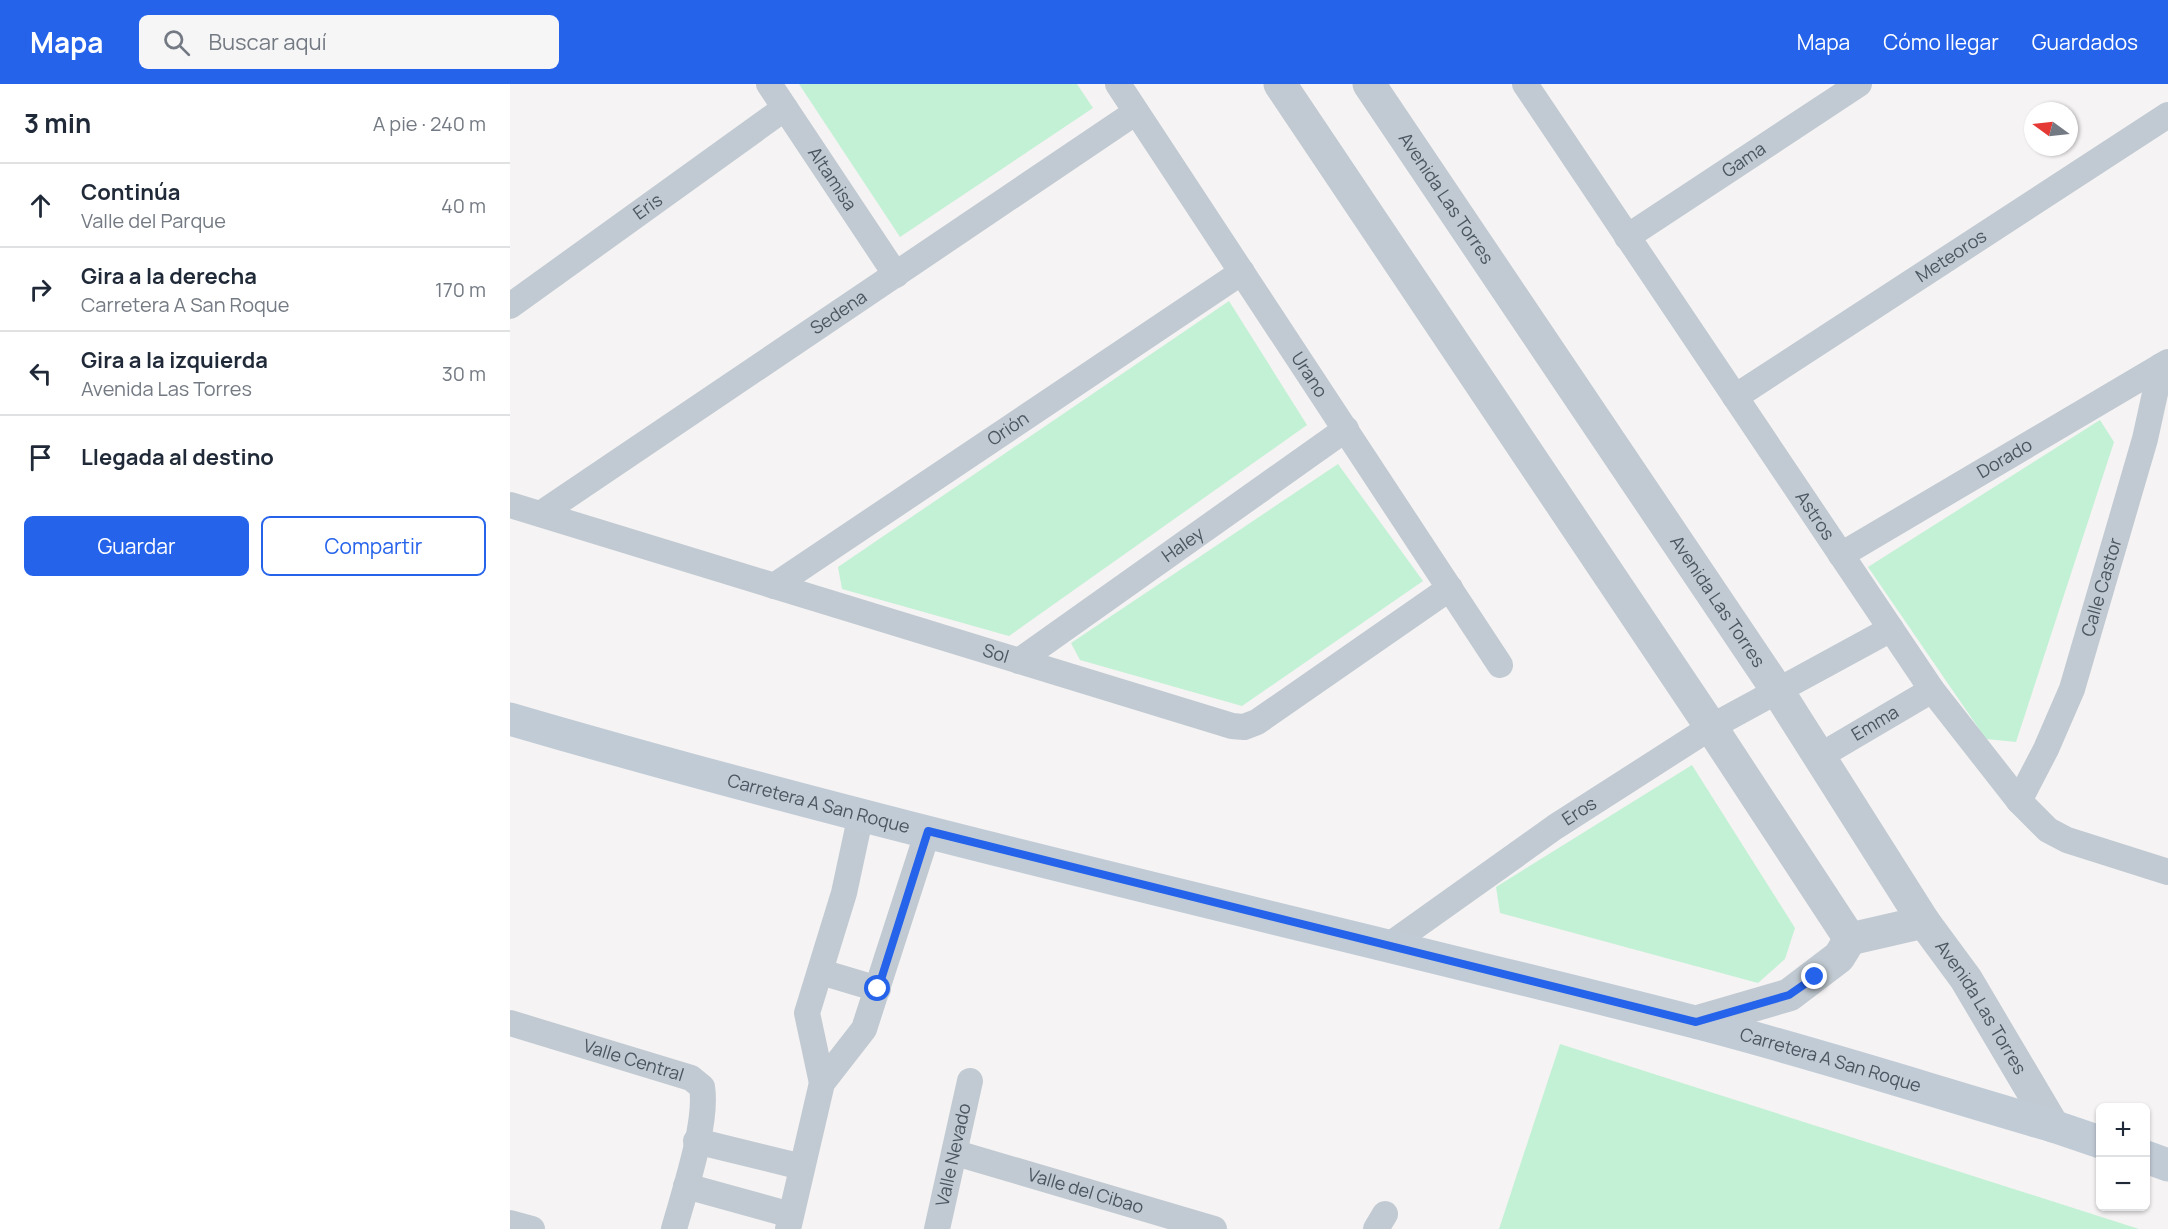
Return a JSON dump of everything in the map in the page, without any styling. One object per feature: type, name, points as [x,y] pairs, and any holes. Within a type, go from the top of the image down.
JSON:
[{"type":"main road","name":"Carretera A San Roque","points":[[510,719],[634,755],[861,814],[1696,1022],[2053,1126],[2096,1141]]},
{"type":"main road","points":[[2150,1159],[2168,1165]]},
{"type":"street","name":"Altamisa","points":[[769,84],[896,275]]},
{"type":"street","name":"Urano","points":[[1118,84],[1500,665]]},
{"type":"street","points":[[1280,84],[1712,727],[1850,939]]},
{"type":"street","name":"Avenida Las Torres","points":[[1369,84],[1821,756],[1924,922],[1966,979],[2053,1126]]},
{"type":"street","name":"Astros","points":[[1525,84],[1932,690],[2019,801],[2048,830],[2067,840],[2168,872]]},
{"type":"street","name":"Gama","points":[[1628,237],[1859,84]]},
{"type":"street","name":"Eris","points":[[510,306],[785,108]]},
{"type":"street","name":"Sedena","points":[[542,513],[1136,112]]},
{"type":"street","name":"Meteoros","points":[[1735,397],[2168,115]]},
{"type":"street","name":"Orión","points":[[774,586],[1242,272]]},
{"type":"street","name":"Dorado","points":[[1841,555],[2165,364]]},
{"type":"street","name":"Calle Castor","points":[[2019,801],[2046,749],[2072,689],[2165,364]]},
{"type":"street","name":"Haley","points":[[1019,661],[1346,429]]},
{"type":"street","name":"Sol","points":[[510,505],[1222,724],[1244,727],[1257,722],[1450,588]]},
{"type":"street","points":[[1779,693],[1891,630]]},
{"type":"street","name":"Emma","points":[[1821,756],[1932,690]]},
{"type":"street","name":"Eros","points":[[1388,946],[1555,828],[1712,727],[1779,693]]},
{"type":"street","points":[[822,1083],[807,1013],[821,972],[861,814]]},
{"type":"street","points":[[686,1186],[789,1222],[822,1083],[864,1029],[928,831]]},
{"type":"street","points":[[1696,1022],[1789,995],[1839,957],[1850,939],[1924,922]]},
{"type":"street","points":[[821,972],[878,989]]},
{"type":"street","name":"Valle Central","points":[[510,1023],[691,1078],[702,1087],[704,1099],[696,1141],[674,1229]]},
{"type":"street","name":"Valle Nevado","points":[[937,1229],[956,1153],[970,1081]]},
{"type":"street","points":[[696,1141],[802,1167]]},
{"type":"street","name":"Valle del Cibao","points":[[956,1153],[1214,1229]]},
{"type":"street","points":[[510,1222],[532,1229]]},
{"type":"green space","points":[[799,84],[1077,84],[1093,108],[900,237]]},
{"type":"green space","points":[[1229,301],[1307,425],[1009,636],[842,589],[838,567]]},
{"type":"green space","points":[[2100,420],[2114,442],[2016,742],[1986,739],[1868,567]]},
{"type":"green space","points":[[1338,464],[1423,581],[1242,706],[1080,660],[1071,643]]},
{"type":"green space","points":[[1692,765],[1795,928],[1785,959],[1758,983],[1500,913],[1496,887]]},
{"type":"green space","points":[[1560,1044],[2139,1229],[1499,1229]]},
{"type":"route","points":[[878,989],[928,831],[1696,1022],[1789,995],[1815,977]]}]
